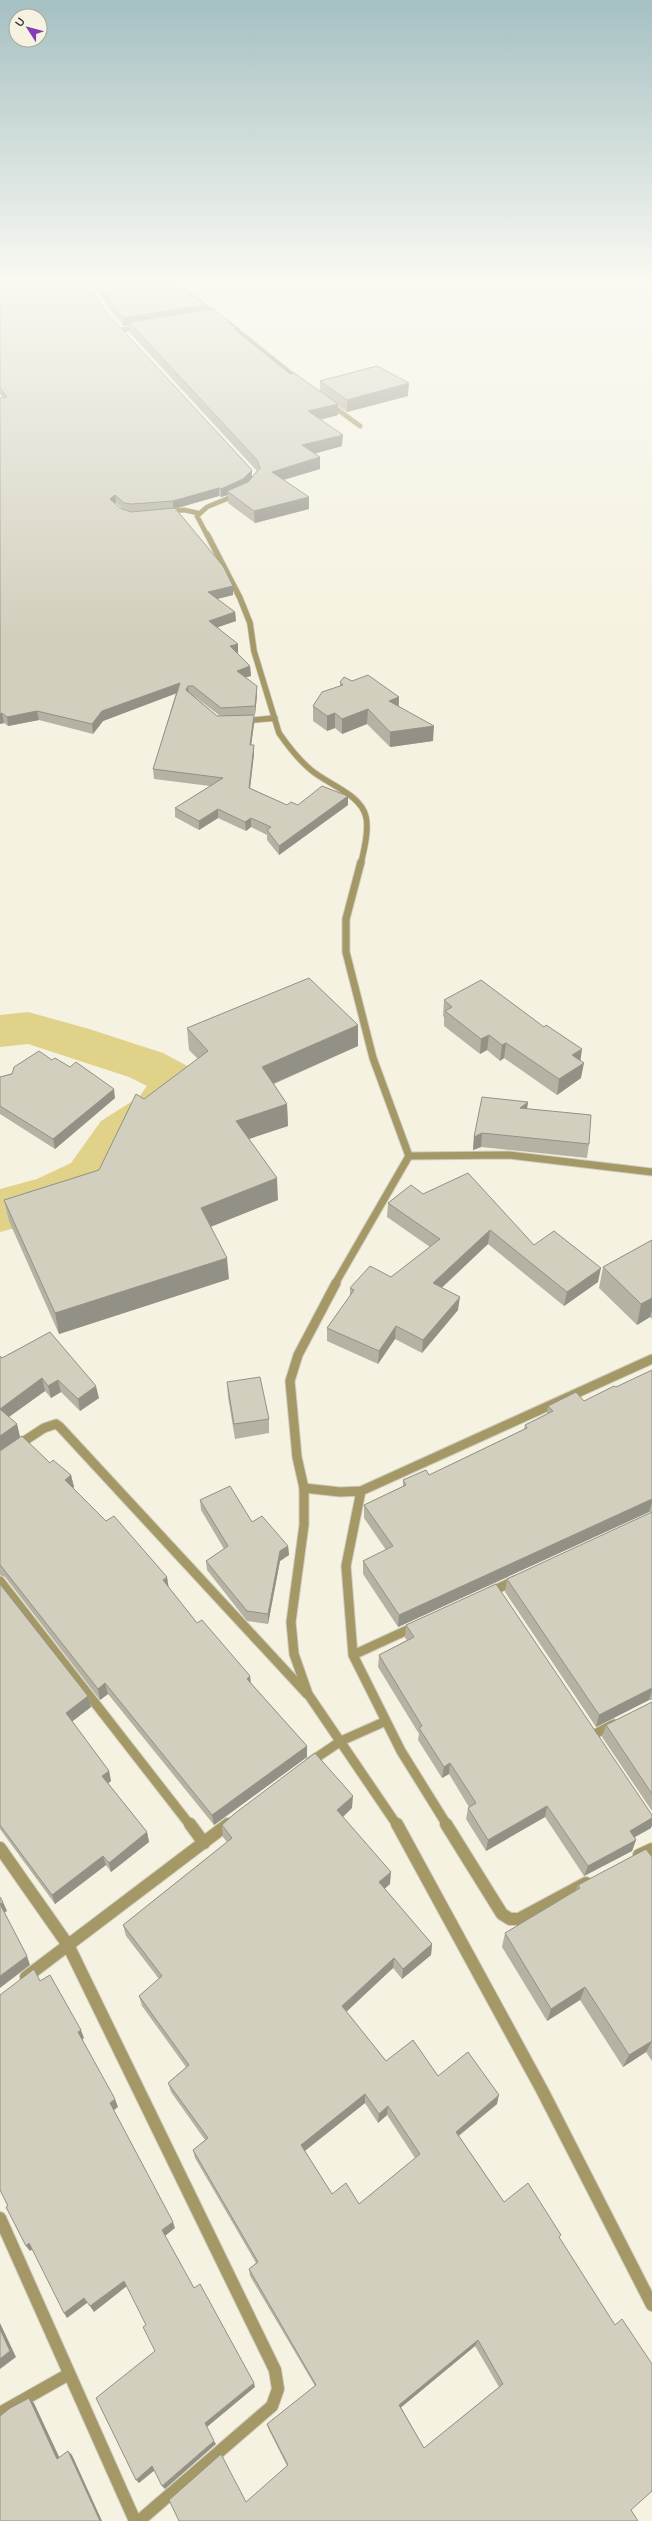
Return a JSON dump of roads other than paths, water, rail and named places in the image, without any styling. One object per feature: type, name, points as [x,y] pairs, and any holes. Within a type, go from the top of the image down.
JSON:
[{"type":"street","points":[[328,403],[360,426]]},
{"type":"street","points":[[160,512],[184,510],[198,513],[243,492]]},
{"type":"street","points":[[198,513],[198,519],[240,598],[250,623],[254,651],[279,733],[295,754],[311,770],[356,801],[366,817],[365,847],[346,919],[346,952],[373,1058],[409,1156]]},
{"type":"street","points":[[234,722],[275,718]]},
{"type":"street","points":[[409,1156],[509,1155],[652,1172]]},
{"type":"street","points":[[308,1694],[294,1654],[291,1622],[304,1525],[304,1488],[297,1457],[291,1408],[290,1381],[296,1361],[316,1320],[379,1205],[409,1156]]},
{"type":"street","points":[[304,1488],[340,1492],[361,1491],[652,1359]]},
{"type":"street","points":[[13,1450],[44,1428],[56,1424],[60,1427],[308,1694],[394,1820],[414,1855],[542,2090],[652,2306]]},
{"type":"street","points":[[361,1491],[346,1566],[353,1655],[401,1751],[502,1914],[510,1918],[519,1919],[596,1878]]},
{"type":"street","points":[[481,1596],[498,1593],[524,1576]]},
{"type":"street","points":[[0,1581],[204,1843]]},
{"type":"street","points":[[353,1655],[424,1622]]},
{"type":"street","points":[[593,1734],[626,1718]]},
{"type":"street","points":[[299,1771],[341,1741],[386,1721]]},
{"type":"street","points":[[19,1982],[242,1814]]},
{"type":"street","points":[[0,1848],[68,1945],[275,2370],[278,2389],[272,2406],[140,2521]]},
{"type":"street","points":[[631,1860],[652,1849]]},
{"type":"street","points":[[0,2218],[136,2521]]},
{"type":"street","points":[[0,2413],[69,2374]]},
{"type":"waterway","points":[[0,1031],[28,1028],[69,1039],[146,1065],[176,1081],[157,1109],[119,1134],[89,1176],[52,1194],[7,1206],[0,1213]]}]
